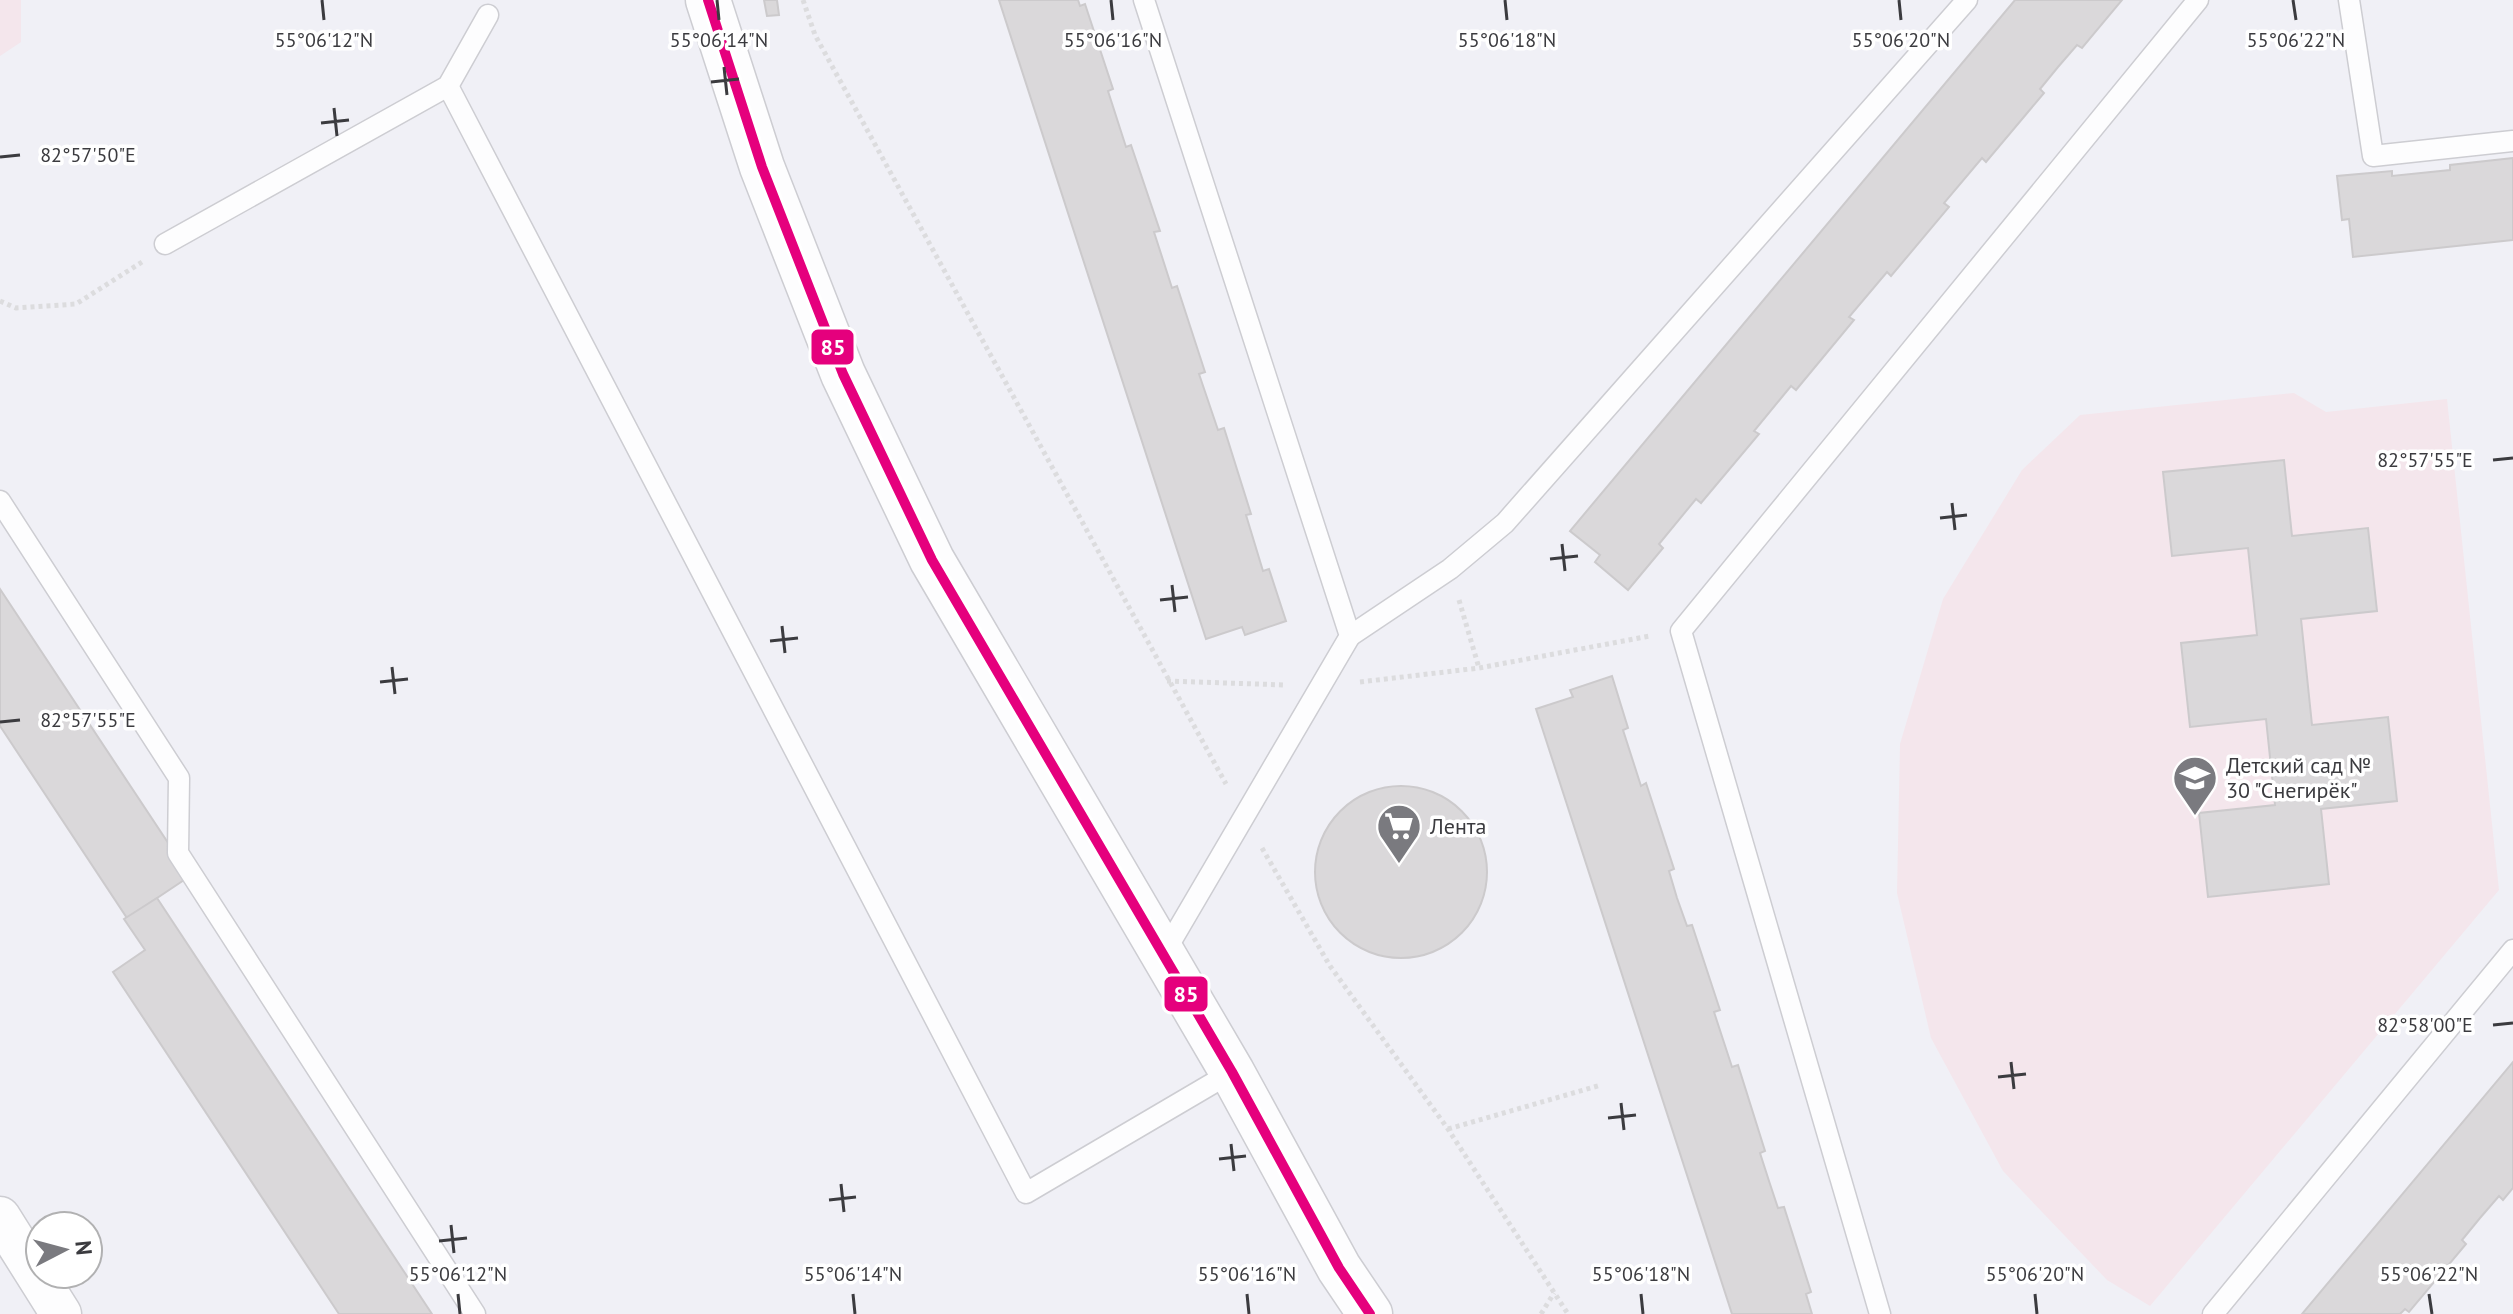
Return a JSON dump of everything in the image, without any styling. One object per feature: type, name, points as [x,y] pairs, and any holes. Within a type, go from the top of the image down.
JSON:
[{"type":"main road","points":[[708,0],[762,167],[843,374],[925,546],[1232,1072],[1339,1268],[1370,1314]]},
{"type":"street","points":[[0,1217],[61,1314]]},
{"type":"lane","points":[[1144,0],[1350,636]]},
{"type":"lane","points":[[1163,955],[1350,636],[1450,569],[1505,523],[1967,0]]},
{"type":"lane","points":[[1880,1314],[1681,631],[2198,0]]},
{"type":"lane","points":[[2349,0],[2373,156],[2513,141]]},
{"type":"lane","points":[[165,244],[448,86],[488,15]]},
{"type":"lane","points":[[448,86],[1026,1193],[1232,1072]]},
{"type":"lane","points":[[0,501],[179,778],[178,853],[475,1314]]},
{"type":"lane","points":[[2213,1314],[2513,950]]},
{"type":"path","points":[[803,0],[815,35],[1167,681],[1330,966],[1448,1129],[1568,1314]]},
{"type":"path","points":[[0,301],[16,308],[76,304],[120,278],[165,244]]},
{"type":"path","points":[[1450,569],[1479,668]]},
{"type":"path","points":[[1167,681],[1321,686],[1479,668],[1650,636],[1658,625]]},
{"type":"path","points":[[1448,1129],[1601,1085]]},
{"type":"path","points":[[1541,1314],[1554,1293]]},
{"type":"shaded area","points":[[0,0],[21,0],[21,42],[0,56]]},
{"type":"shaded area","name":"Детский сад № 30 \"Снегирёк\"","points":[[2294,393],[2326,412],[2447,399],[2499,890],[2150,1306],[2107,1280],[2003,1171],[1931,1038],[1897,893],[1900,744],[1943,599],[2022,470],[2080,415]]},
{"type":"building","points":[[764,0],[777,0],[779,15],[767,16]]},
{"type":"building","points":[[999,0],[1078,0],[1080,6],[1085,4],[1113,89],[1108,91],[1126,147],[1131,145],[1160,231],[1154,232],[1172,288],[1177,286],[1205,372],[1199,374],[1218,430],[1224,428],[1251,514],[1246,515],[1263,571],[1269,569],[1286,621],[1245,635],[1242,627],[1206,639]]},
{"type":"building","points":[[2015,0],[2122,0],[2082,48],[2077,45],[2058,67],[2040,89],[2044,93],[1986,162],[1982,158],[1944,203],[1949,207],[1891,276],[1887,272],[1849,317],[1854,320],[1796,390],[1791,386],[1754,431],[1759,434],[1701,503],[1696,499],[1659,544],[1663,548],[1628,590],[1595,562],[1600,555],[1570,531]]},
{"type":"building","points":[[2513,158],[2513,240],[2353,257],[2349,219],[2342,220],[2337,176],[2392,171],[2392,176],[2450,170],[2450,165]]},
{"type":"building","points":[[2284,460],[2292,536],[2368,528],[2377,611],[2301,619],[2312,725],[2388,717],[2397,801],[2321,809],[2329,884],[2208,897],[2199,813],[2275,805],[2266,719],[2190,727],[2181,643],[2257,635],[2248,548],[2172,556],[2163,472]]},
{"type":"building","points":[[0,589],[190,876],[127,918],[0,726]]},
{"type":"building","points":[[1612,676],[1628,728],[1623,730],[1641,786],[1646,783],[1674,869],[1669,871],[1677,898],[1687,926],[1692,925],[1720,1010],[1714,1012],[1732,1067],[1738,1065],[1765,1151],[1760,1153],[1778,1208],[1784,1207],[1811,1292],[1806,1294],[1812,1314],[1732,1314],[1536,709],[1573,697],[1570,690]]},
{"type":"building","points":[[1401,786],[1434,793],[1462,811],[1480,839],[1487,872],[1480,905],[1462,933],[1434,951],[1401,958],[1368,951],[1340,933],[1322,905],[1315,872],[1322,839],[1340,811],[1368,793]]},
{"type":"building","points":[[157,898],[432,1314],[339,1314],[113,972],[145,950],[124,919]]},
{"type":"building","points":[[2513,1062],[2513,1188],[2503,1200],[2499,1196],[2480,1218],[2462,1240],[2466,1244],[2409,1312],[2405,1309],[2400,1314],[2302,1314]]},
{"type":"transit line","name":"85","points":[[708,0],[762,167],[843,374],[932,560],[1232,1072],[1339,1268],[1370,1314]]},
{"type":"place","name":"Детский сад № 30 \"Снегирёк\"","points":[[2195,817]]},
{"type":"place","name":"Лента","points":[[1399,865]]}]
